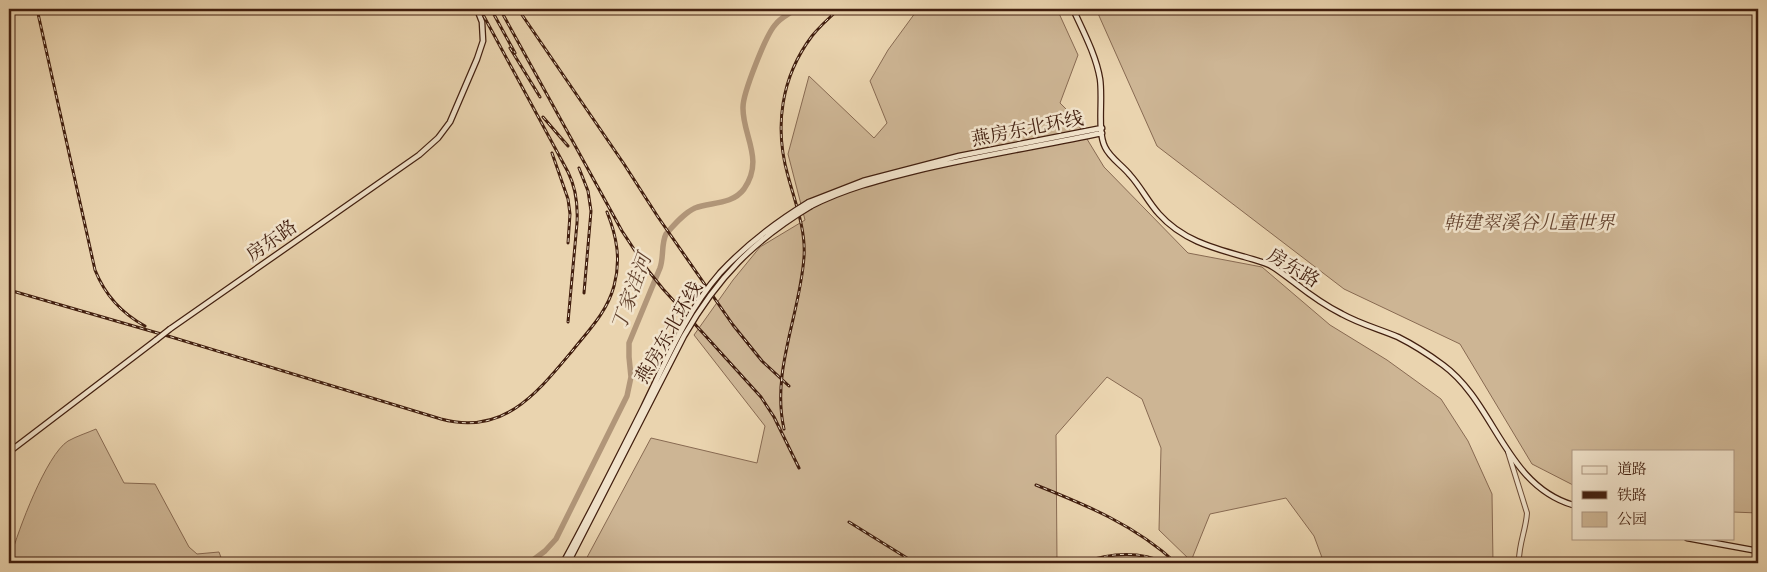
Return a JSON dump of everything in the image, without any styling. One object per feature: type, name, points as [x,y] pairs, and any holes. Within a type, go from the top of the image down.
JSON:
[{"type":"main road","name":"房东路","points":[[9,452],[170,329],[419,155],[438,138],[450,122],[458,105],[483,41],[482,22],[477,9]]},
{"type":"main road","name":"房东路","points":[[1073,9],[1095,61],[1100,78],[1104,144],[1109,153],[1130,174],[1148,202],[1172,227],[1200,244],[1274,267],[1340,313],[1414,345],[1458,376],[1478,401],[1508,452],[1530,478],[1557,500],[1572,505]]},
{"type":"main road","name":"燕房东北环线","points":[[563,563],[696,305],[721,272],[771,226],[810,204],[838,193],[966,159],[1102,130]]},
{"type":"main road","name":"燕房东北环线","points":[[568,563],[699,309],[724,276],[751,250],[776,228],[810,204]]},
{"type":"main road","points":[[1698,540],[1758,551]]},
{"type":"street","points":[[1508,452],[1526,513],[1519,550],[1519,563]]},
{"type":"green space","points":[[918,9],[984,9],[986,13],[995,9],[1057,9],[1078,55],[1060,103],[1073,116],[1104,167],[1188,253],[1262,267],[1330,325],[1387,360],[1441,399],[1468,441],[1492,494],[1493,563],[1324,563],[1314,536],[1286,498],[1210,514],[1191,561],[1159,530],[1161,448],[1142,399],[1107,377],[1056,435],[1057,563],[584,563],[651,438],[757,463],[765,426],[694,335],[733,280],[760,247],[805,220],[788,154],[809,76],[874,138],[887,123],[870,81],[888,50]]},
{"type":"green space","name":"韩建翠溪谷儿童世界","points":[[1096,9],[1758,9],[1758,513],[1734,512],[1734,450],[1572,450],[1572,484],[1532,464],[1460,344],[1344,289],[1157,146]]},
{"type":"green space","points":[[96,429],[124,483],[155,484],[189,547],[197,554],[219,552],[223,563],[9,563],[9,557],[11,556],[26,512],[51,461],[68,441]]},
{"type":"waterway","name":"丁家洼河","points":[[529,563],[545,551],[556,539],[627,396],[631,377],[629,343],[660,268],[666,234],[691,210],[734,198],[744,189],[750,178],[753,157],[744,117],[744,100],[761,52],[771,31],[779,20],[796,9]]},
{"type":"railway","points":[[37,9],[95,270],[109,295],[121,309],[145,326]]},
{"type":"railway","points":[[480,9],[568,172],[575,190],[577,223],[568,322]]},
{"type":"railway","points":[[491,9],[515,53]]},
{"type":"railway","points":[[500,9],[622,231],[647,269],[663,289],[761,397],[774,417],[799,468]]},
{"type":"railway","points":[[518,9],[733,325],[762,361],[789,386]]},
{"type":"railway","points":[[784,429],[781,386],[801,279],[804,247],[799,216],[788,176],[781,139],[783,103],[787,85],[801,52],[815,32],[839,9]]},
{"type":"railway","points":[[510,48],[540,97]]},
{"type":"railway","points":[[543,117],[568,146]]},
{"type":"railway","points":[[552,153],[568,199],[570,214],[568,243]]},
{"type":"railway","points":[[579,168],[588,191],[591,211],[584,293]]},
{"type":"railway","points":[[9,290],[441,419],[463,423],[483,421],[501,416],[517,407],[532,395],[560,366],[591,328],[607,304],[614,286],[617,267],[617,249],[607,212]]},
{"type":"railway","points":[[1036,485],[1091,508],[1127,527],[1176,563]]},
{"type":"railway","points":[[849,522],[915,563]]},
{"type":"railway","points":[[1081,563],[1102,557],[1124,554],[1145,556],[1166,563]]}]
